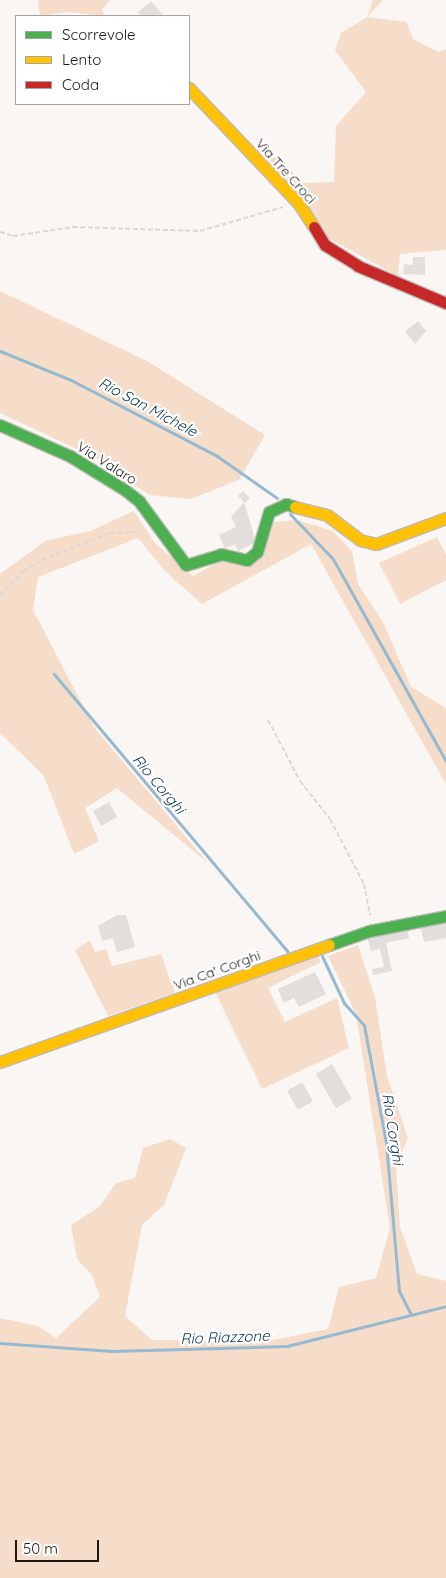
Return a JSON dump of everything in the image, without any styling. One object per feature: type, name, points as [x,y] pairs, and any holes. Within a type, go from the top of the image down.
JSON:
[{"type":"street","name":"Via Tre Croci","points":[[190,89],[299,204],[325,246],[358,266],[446,304]]},
{"type":"street","name":"Via Valaro","points":[[0,426],[70,456],[125,490],[139,502],[164,542],[186,565],[196,566],[221,554],[247,560],[257,552],[269,512],[293,503],[327,515],[360,540],[376,544],[446,518]]},
{"type":"street","name":"Via Ca' Corghi","points":[[0,1062],[370,931],[446,916]]},
{"type":"path","points":[[0,232],[13,236],[73,227],[200,231],[299,204]]},
{"type":"path","points":[[0,596],[23,571],[42,560],[110,533],[133,529],[164,542]]},
{"type":"path","points":[[268,720],[300,781],[330,819],[364,884],[370,906],[370,931]]},
{"type":"shaded area","points":[[38,0],[110,0],[102,10],[104,15],[68,12],[40,15]]},
{"type":"shaded area","points":[[373,0],[383,0],[367,17]]},
{"type":"shaded area","points":[[367,17],[406,22],[413,39],[438,52],[446,49],[446,250],[400,254],[398,276],[328,238],[268,158],[280,157],[302,183],[334,182],[336,126],[366,92],[335,50],[341,33]]},
{"type":"shaded area","points":[[0,291],[147,361],[265,435],[239,480],[191,499],[149,495],[96,458],[0,413]]},
{"type":"shaded area","points":[[134,511],[155,543],[193,576],[220,561],[248,565],[273,522],[297,520],[333,531],[352,551],[358,584],[383,622],[411,687],[446,708],[446,784],[311,544],[202,604],[164,570],[138,538],[38,577],[33,610],[94,727],[208,863],[117,788],[85,808],[99,841],[74,854],[44,776],[0,733],[0,574],[45,541],[90,531]]},
{"type":"shaded area","points":[[437,537],[446,555],[446,580],[400,604],[379,563]]},
{"type":"shaded area","points":[[90,940],[95,952],[106,949],[112,966],[161,954],[175,993],[108,1016],[75,950]]},
{"type":"shaded area","points":[[358,945],[375,997],[387,1076],[408,1138],[396,1165],[400,1227],[417,1274],[446,1281],[446,1578],[0,1578],[0,1318],[38,1326],[56,1338],[100,1297],[92,1275],[77,1259],[71,1225],[99,1207],[116,1183],[135,1178],[143,1148],[170,1139],[186,1148],[164,1205],[142,1225],[125,1316],[152,1340],[273,1340],[328,1329],[339,1287],[376,1278],[390,1228],[356,1014],[328,956]]},
{"type":"shaded area","points":[[317,954],[321,962],[268,988],[285,1022],[337,998],[349,1048],[262,1089],[215,992]]},
{"type":"building","points":[[151,1],[163,15],[141,15],[138,12]]},
{"type":"building","points":[[413,257],[425,257],[425,275],[403,274],[404,264],[413,265]]},
{"type":"building","points":[[418,321],[426,331],[415,344],[405,332]]},
{"type":"building","points":[[243,491],[250,498],[245,503],[238,496]]},
{"type":"building","points":[[244,502],[256,542],[238,551],[235,544],[225,549],[219,535],[236,527],[231,517]]},
{"type":"building","points":[[109,802],[117,817],[101,826],[93,811]]},
{"type":"building","points":[[117,915],[126,915],[135,947],[117,952],[113,938],[102,941],[98,926]]},
{"type":"building","points":[[446,919],[446,938],[424,942],[420,925]]},
{"type":"building","points":[[407,927],[409,938],[386,943],[392,971],[373,975],[372,969],[384,967],[380,949],[371,951],[367,936]]},
{"type":"building","points":[[315,972],[326,994],[299,1007],[294,998],[284,1003],[278,989]]},
{"type":"building","points":[[332,1064],[352,1099],[336,1108],[316,1074]]},
{"type":"building","points":[[302,1082],[313,1101],[298,1110],[287,1091]]},
{"type":"waterway","name":"Rio San Michele","points":[[0,351],[71,380],[217,456],[277,498]]},
{"type":"waterway","name":"Rio San Michele","points":[[290,514],[333,559],[446,761]]},
{"type":"waterway","name":"Rio Corghi","points":[[54,674],[288,952]]},
{"type":"waterway","name":"Rio Corghi","points":[[322,956],[344,1003],[364,1025],[386,1143],[399,1291],[411,1315]]},
{"type":"waterway","name":"Rio Riazzone","points":[[0,1343],[112,1351],[287,1346],[446,1306]]},
{"type":"traffic: fast","points":[[0,425],[70,456],[125,490],[139,501],[186,565],[221,554],[247,560],[257,552],[269,512],[286,504],[295,507]]},
{"type":"traffic: fast","points":[[329,945],[369,931],[446,916]]},
{"type":"traffic: slow","points":[[190,89],[299,204],[314,227]]},
{"type":"traffic: slow","points":[[295,507],[327,515],[360,540],[376,544],[446,518]]},
{"type":"traffic: slow","points":[[0,1062],[329,945]]},
{"type":"traffic: jam","points":[[314,227],[325,245],[358,266],[446,303]]}]
